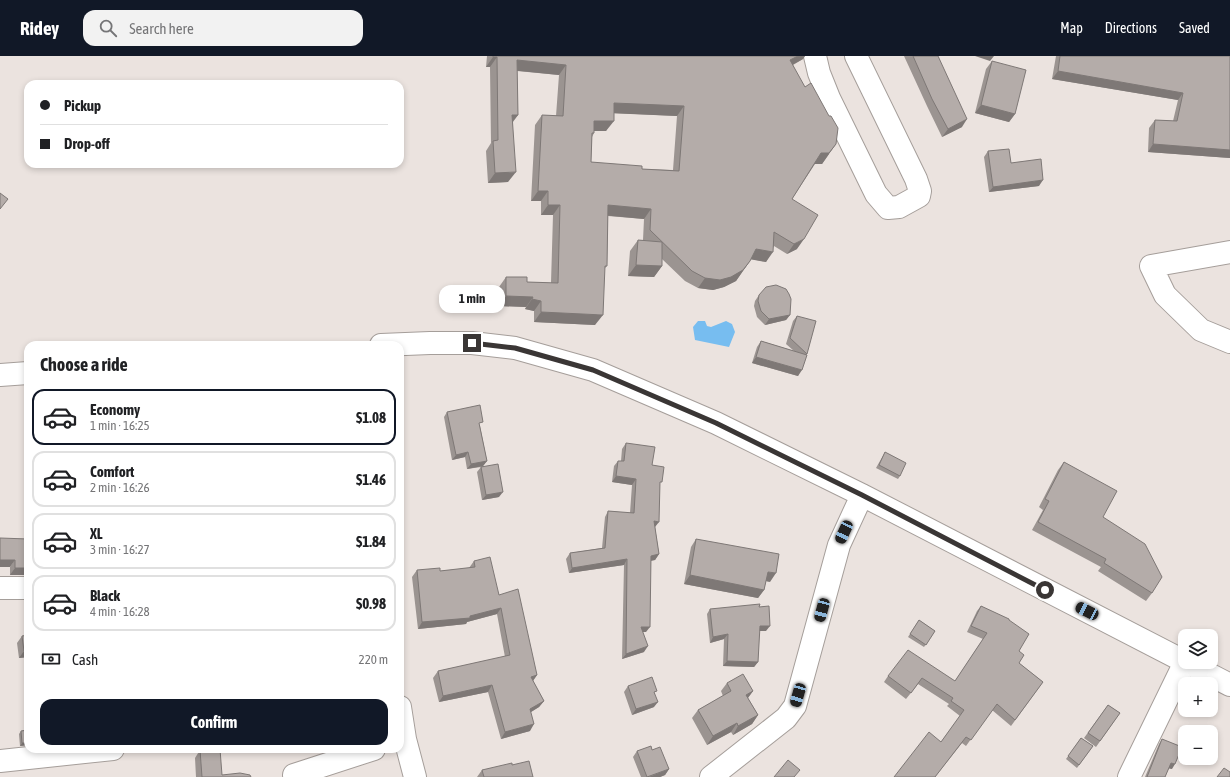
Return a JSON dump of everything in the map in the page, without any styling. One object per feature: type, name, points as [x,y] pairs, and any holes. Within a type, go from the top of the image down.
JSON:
[{"type":"street","points":[[815,56],[819,73],[829,98],[876,194],[888,208],[899,207],[919,196],[920,191],[916,179],[856,56]]},
{"type":"street","points":[[1230,252],[1151,266],[1165,295],[1201,330],[1230,342]]},
{"type":"street","points":[[404,344],[472,343],[515,348],[593,370],[716,423],[862,495],[1178,658]]},
{"type":"street","points":[[0,375],[24,373]]},
{"type":"street","points":[[711,777],[786,718],[795,706],[838,545],[862,495]]},
{"type":"street","points":[[0,588],[24,588]]},
{"type":"street","points":[[1129,777],[1182,669]]},
{"type":"street","points":[[1199,669],[1230,685]]},
{"type":"street","points":[[404,746],[415,777]]},
{"type":"street","points":[[4,777],[0,760],[71,753]]},
{"type":"street","points":[[294,775],[362,753]]},
{"type":"water","points":[[698,321],[705,321],[707,326],[711,327],[726,321],[732,324],[735,332],[729,347],[695,340],[693,327]]},
{"type":"building","points":[[798,56],[790,60],[805,87],[811,83],[829,116],[831,116],[838,128],[836,144],[829,153],[821,153],[792,199],[818,215],[804,239],[794,244],[774,232],[773,252],[756,249],[750,261],[743,270],[731,277],[720,280],[705,278],[692,271],[650,230],[651,209],[608,205],[607,266],[605,266],[603,315],[541,312],[541,301],[532,299],[533,297],[506,296],[506,277],[527,277],[527,282],[558,283],[560,205],[548,205],[548,191],[538,191],[542,115],[563,116],[566,65],[517,60],[518,115],[512,115],[516,172],[495,173],[493,141],[498,140],[497,57],[493,57]],"holes":[[[614,103],[684,106],[679,171],[642,169],[642,166],[591,162],[594,121],[614,121]]]},
{"type":"building","points":[[913,56],[938,56],[967,119],[948,129],[932,99]]},
{"type":"building","points":[[1060,56],[1230,56],[1230,150],[1153,144],[1155,120],[1177,121],[1183,93],[1058,71]]},
{"type":"building","points":[[992,61],[1026,70],[1015,114],[981,105]]},
{"type":"building","points":[[1009,149],[1011,163],[1041,159],[1043,180],[993,187],[988,151]]},
{"type":"building","points":[[0,193],[8,199],[0,209]]},
{"type":"building","points":[[638,240],[662,242],[662,266],[636,265]]},
{"type":"building","points":[[776,285],[786,289],[789,294],[791,299],[790,315],[769,319],[761,311],[758,301],[759,295],[766,287]]},
{"type":"building","points":[[797,316],[816,321],[807,354],[790,338]]},
{"type":"building","points":[[761,341],[807,355],[802,370],[756,357]]},
{"type":"building","points":[[480,405],[483,422],[479,423],[487,461],[471,464],[468,452],[456,455],[447,412]]},
{"type":"building","points":[[626,443],[655,447],[652,465],[664,467],[662,482],[660,482],[659,522],[654,521],[659,554],[651,556],[650,627],[641,627],[648,646],[626,654],[627,559],[572,568],[570,553],[605,548],[608,511],[634,513],[636,479],[616,476],[618,461],[624,461]]},
{"type":"building","points":[[885,452],[906,463],[900,476],[879,465]]},
{"type":"building","points":[[1064,462],[1117,491],[1103,517],[1145,544],[1162,577],[1152,593],[1104,563],[1106,559],[1038,522],[1049,501],[1045,499]]},
{"type":"building","points":[[498,464],[503,492],[486,495],[481,467]]},
{"type":"building","points":[[0,538],[24,539],[24,568],[15,568],[15,560],[0,560]]},
{"type":"building","points":[[696,539],[779,554],[776,573],[768,572],[764,590],[690,575]]},
{"type":"building","points":[[490,557],[499,595],[518,589],[537,675],[531,677],[544,701],[530,709],[534,724],[505,732],[492,685],[443,696],[438,671],[510,655],[501,608],[470,616],[470,618],[422,622],[417,570],[440,568],[440,571],[475,567],[474,561]]},
{"type":"building","points":[[760,604],[759,607],[769,606],[770,626],[760,626],[758,662],[727,661],[728,634],[713,637],[710,609]]},
{"type":"building","points":[[981,606],[1009,619],[1029,634],[1019,651],[1024,655],[1019,663],[1043,682],[1015,720],[997,704],[971,740],[966,737],[935,777],[894,777],[929,732],[941,742],[964,710],[951,701],[953,698],[922,678],[911,693],[888,676],[908,650],[955,681],[987,633],[971,626]]},
{"type":"building","points":[[919,620],[935,631],[926,645],[910,634]]},
{"type":"building","points":[[22,636],[24,636],[24,651]]},
{"type":"building","points":[[743,674],[753,691],[746,695],[758,715],[738,726],[737,723],[713,736],[698,710],[731,691],[727,683]]},
{"type":"building","points":[[652,677],[657,691],[654,692],[658,702],[636,709],[628,686]]},
{"type":"building","points":[[1108,705],[1120,713],[1100,741],[1088,733]]},
{"type":"building","points":[[21,731],[24,731],[24,743],[22,743]]},
{"type":"building","points":[[1081,738],[1093,746],[1079,765],[1068,756]]},
{"type":"building","points":[[1162,739],[1178,745],[1178,757],[1175,764],[1171,763],[1165,777],[1147,777]]},
{"type":"building","points":[[651,746],[652,750],[660,747],[669,769],[647,777],[637,751]]},
{"type":"building","points":[[200,753],[220,753],[222,775],[240,773],[250,775],[251,777],[202,777]]},
{"type":"building","points":[[788,760],[800,770],[794,777],[774,777]]},
{"type":"building","points":[[529,761],[533,777],[484,777],[482,770],[512,763],[512,765]]},
{"type":"building","points":[[1224,768],[1230,772],[1230,777],[1217,777]]},
{"type":"route","points":[[472,343],[515,348],[593,370],[716,423],[862,495],[1045,590]]}]
